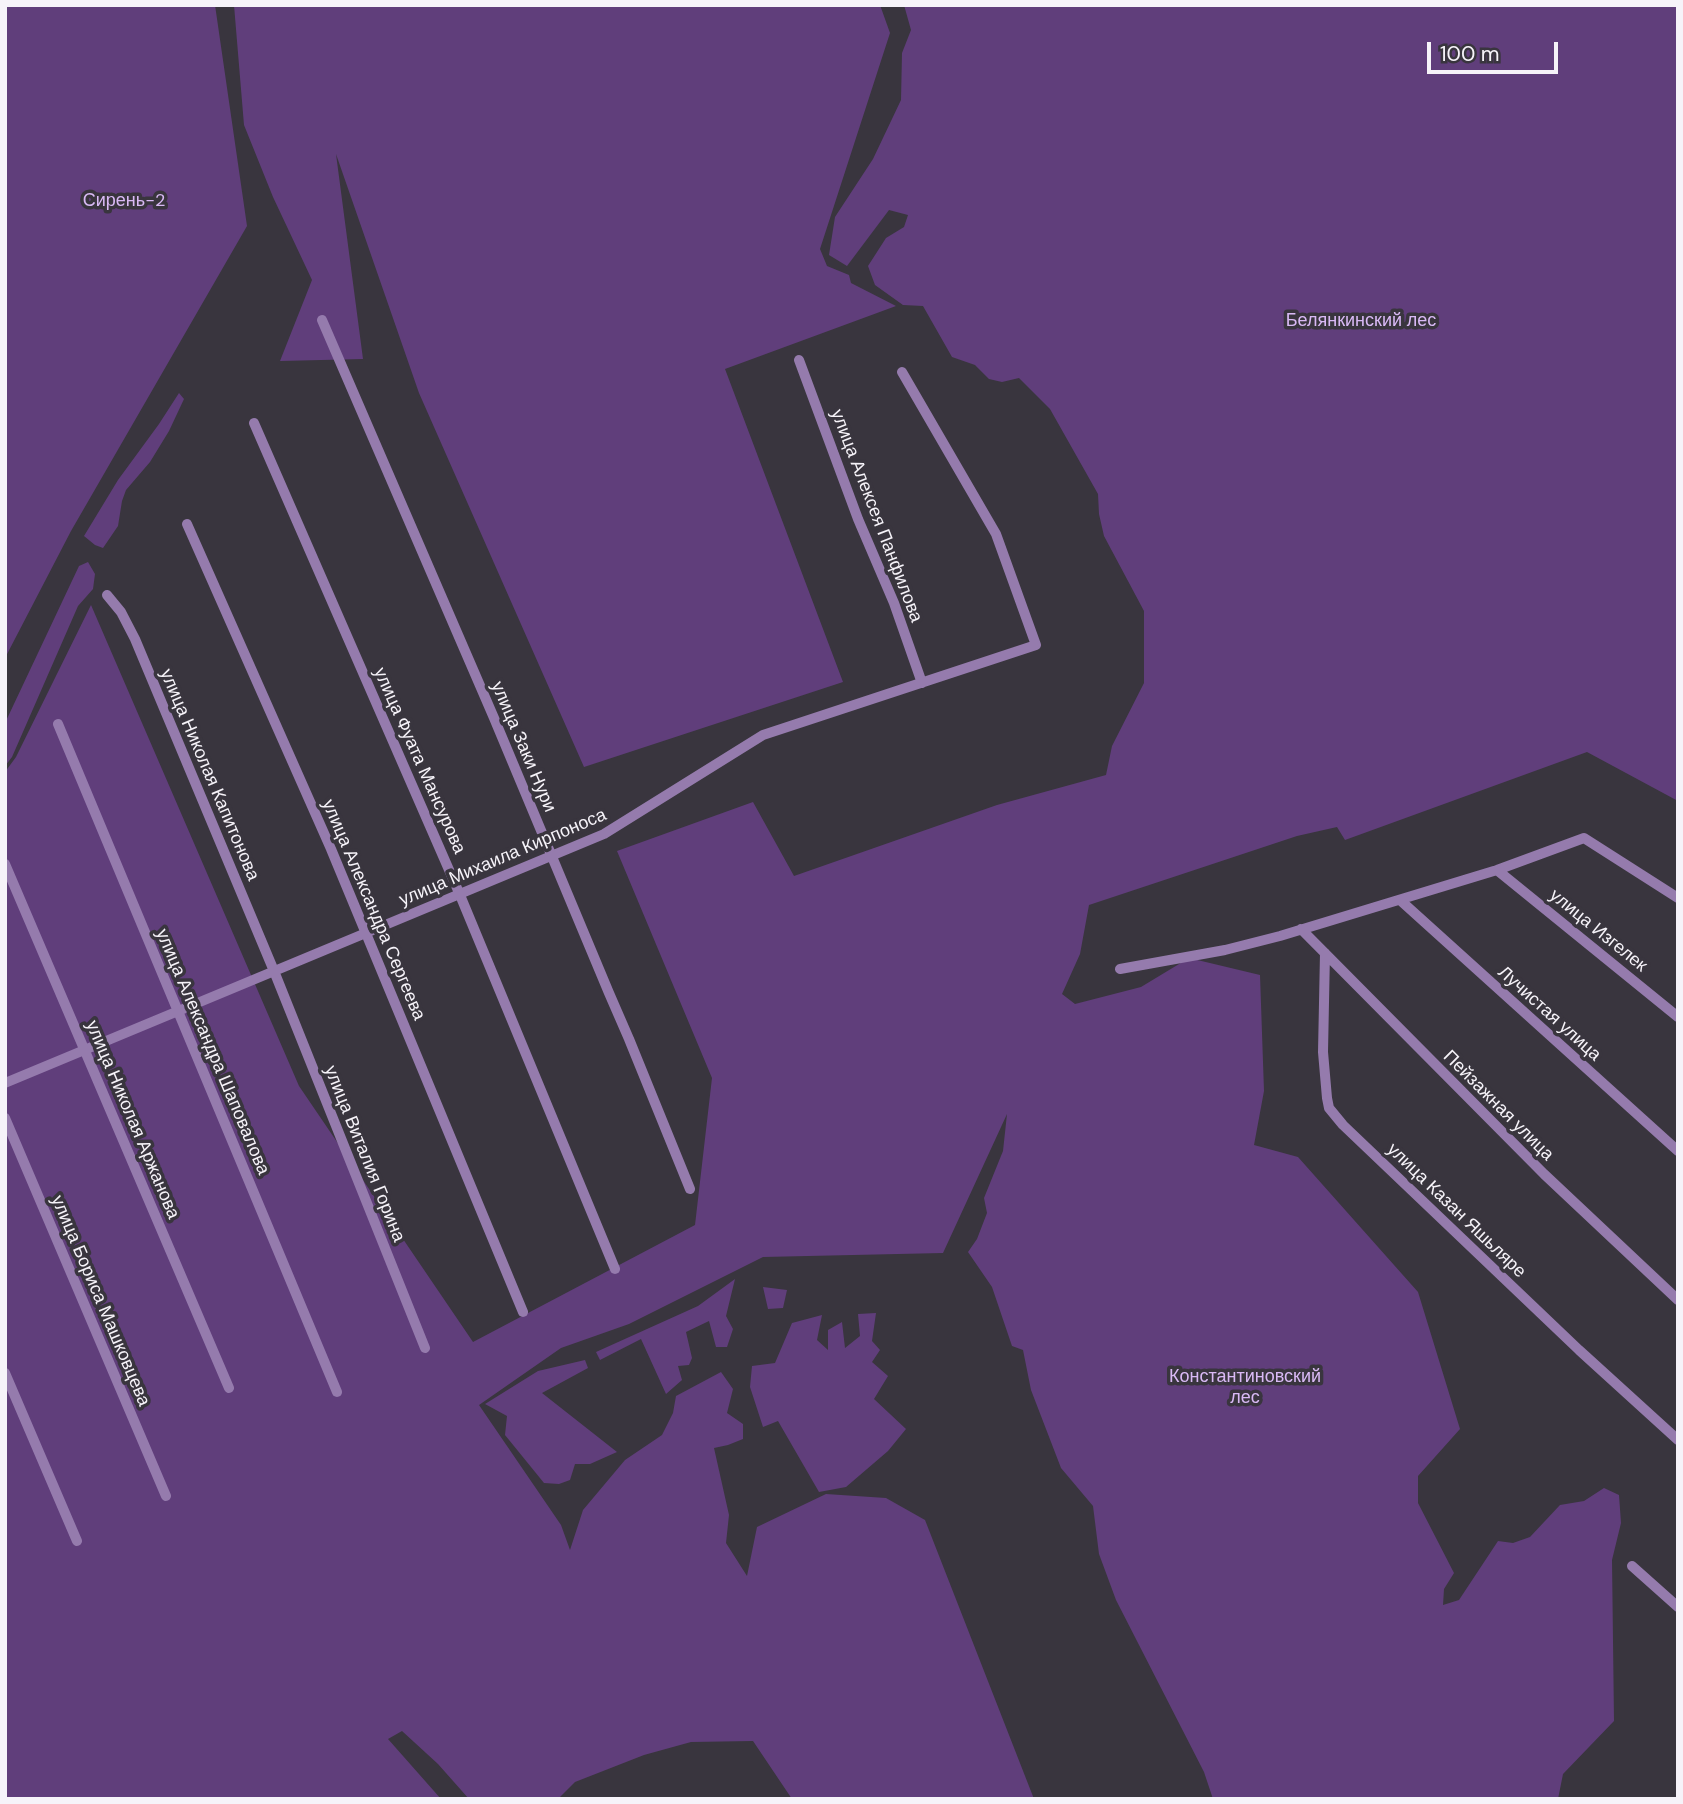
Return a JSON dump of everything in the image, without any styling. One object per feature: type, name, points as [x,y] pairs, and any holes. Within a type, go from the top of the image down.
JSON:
[{"type":"street","name":"улица Заки Нури","points":[[322,320],[488,705],[690,1189]]},
{"type":"street","name":"улица Алексея Панфилова","points":[[799,360],[858,519],[894,603],[922,683]]},
{"type":"street","name":"улица Михаила Кирпоноса","points":[[5,1083],[604,834],[763,735],[1036,645],[996,534],[902,372]]},
{"type":"street","name":"улица Фуата Мансурова","points":[[254,423],[460,895],[615,1269]]},
{"type":"street","name":"улица Александра Сергеева","points":[[187,524],[331,849],[523,1312]]},
{"type":"street","name":"улица Николая Капитонова","points":[[107,595],[121,612],[135,639],[274,971]]},
{"type":"street","name":"улица Александра Шаповалова","points":[[58,724],[337,1392]]},
{"type":"street","points":[[1120,969],[1225,950],[1301,929],[1497,870],[1584,838],[1678,898]]},
{"type":"street","name":"улица Николая Аржанова","points":[[5,864],[229,1388]]},
{"type":"street","name":"улица Изгелек","points":[[1497,870],[1678,1017]]},
{"type":"street","name":"Лучистая улица","points":[[1400,900],[1678,1152]]},
{"type":"street","name":"Пейзажная улица","points":[[1301,929],[1544,1174],[1678,1300]]},
{"type":"street","name":"улица Казан Яшьляре","points":[[1325,953],[1323,1052],[1329,1108],[1343,1125],[1569,1341],[1678,1440]]},
{"type":"street","name":"улица Виталия Горина","points":[[274,971],[425,1348]]},
{"type":"street","name":"улица Бориса Машковцева","points":[[5,1118],[166,1496]]},
{"type":"street","points":[[5,1373],[77,1541]]},
{"type":"street","points":[[1632,1566],[1678,1607]]},
{"type":"green space","name":"Сирень-2","points":[[5,5],[215,5],[247,226],[71,531],[5,658]]},
{"type":"green space","points":[[234,5],[880,5],[890,33],[820,249],[827,266],[849,275],[851,283],[896,306],[725,369],[843,682],[584,767],[419,393],[336,154],[363,359],[280,361],[312,280],[273,197],[244,125]]},
{"type":"green space","points":[[904,5],[1678,5],[1678,801],[1587,752],[1345,840],[1337,827],[1297,836],[1089,905],[1080,954],[1062,994],[1075,1004],[1141,987],[1189,958],[1260,975],[1264,1091],[1254,1145],[1298,1157],[1418,1292],[1460,1429],[1418,1476],[1418,1503],[1454,1573],[1444,1589],[1443,1605],[1459,1600],[1498,1541],[1513,1543],[1530,1537],[1560,1505],[1584,1501],[1604,1488],[1619,1495],[1621,1523],[1612,1560],[1614,1721],[1563,1774],[1558,1799],[1213,1799],[1204,1772],[1116,1600],[1099,1554],[1093,1506],[1061,1468],[1031,1390],[1023,1350],[1012,1346],[992,1287],[968,1252],[977,1239],[987,1213],[984,1198],[1003,1151],[1007,1114],[943,1253],[763,1257],[629,1324],[561,1348],[479,1405],[561,1525],[570,1550],[583,1510],[625,1460],[662,1435],[673,1413],[676,1396],[721,1372],[733,1389],[727,1413],[743,1424],[743,1439],[714,1448],[729,1515],[726,1543],[747,1576],[757,1527],[826,1494],[886,1498],[925,1520],[1034,1799],[792,1799],[753,1741],[691,1742],[644,1755],[575,1782],[558,1799],[469,1799],[438,1764],[402,1731],[388,1739],[441,1799],[5,1799],[5,772],[16,757],[91,605],[299,1086],[473,1342],[695,1225],[712,1078],[617,851],[753,802],[794,876],[997,805],[1106,775],[1112,746],[1144,683],[1144,611],[1104,536],[1098,494],[1050,409],[1019,378],[1002,382],[989,379],[975,365],[952,357],[923,306],[903,305],[875,285],[868,266],[886,238],[904,227],[908,215],[889,210],[847,266],[829,255],[835,217],[873,159],[901,100],[902,53],[911,30]]},
{"type":"green space","points":[[179,393],[184,399],[169,431],[150,462],[126,490],[118,526],[103,548],[95,545],[84,536],[118,480]]},
{"type":"green space","points":[[88,562],[95,574],[93,589],[78,606],[12,757],[5,766],[5,723],[79,566]]},
{"type":"green space","points":[[735,1279],[726,1316],[733,1329],[727,1347],[716,1347],[709,1321],[686,1332],[692,1358],[689,1365],[678,1366],[682,1380],[666,1394],[641,1339],[600,1360],[596,1352],[698,1306]]},
{"type":"green space","points":[[763,1287],[787,1290],[783,1308],[768,1309]]},
{"type":"green space","points":[[876,1313],[872,1341],[880,1350],[872,1362],[888,1376],[874,1399],[906,1429],[888,1451],[846,1487],[819,1492],[778,1421],[763,1427],[750,1387],[752,1366],[775,1363],[792,1323],[822,1315],[817,1340],[828,1350],[828,1330],[842,1322],[845,1348],[860,1336],[858,1314]]},
{"type":"green space","points":[[585,1360],[588,1368],[542,1393],[617,1452],[590,1464],[575,1464],[570,1480],[559,1484],[544,1483],[505,1435],[507,1416],[485,1404],[538,1371]]},
{"type":"park label","name":"Белянкинский лес","points":[[1361,321]]},
{"type":"park label","name":"Константиновский лес","points":[[1245,1387]]}]
